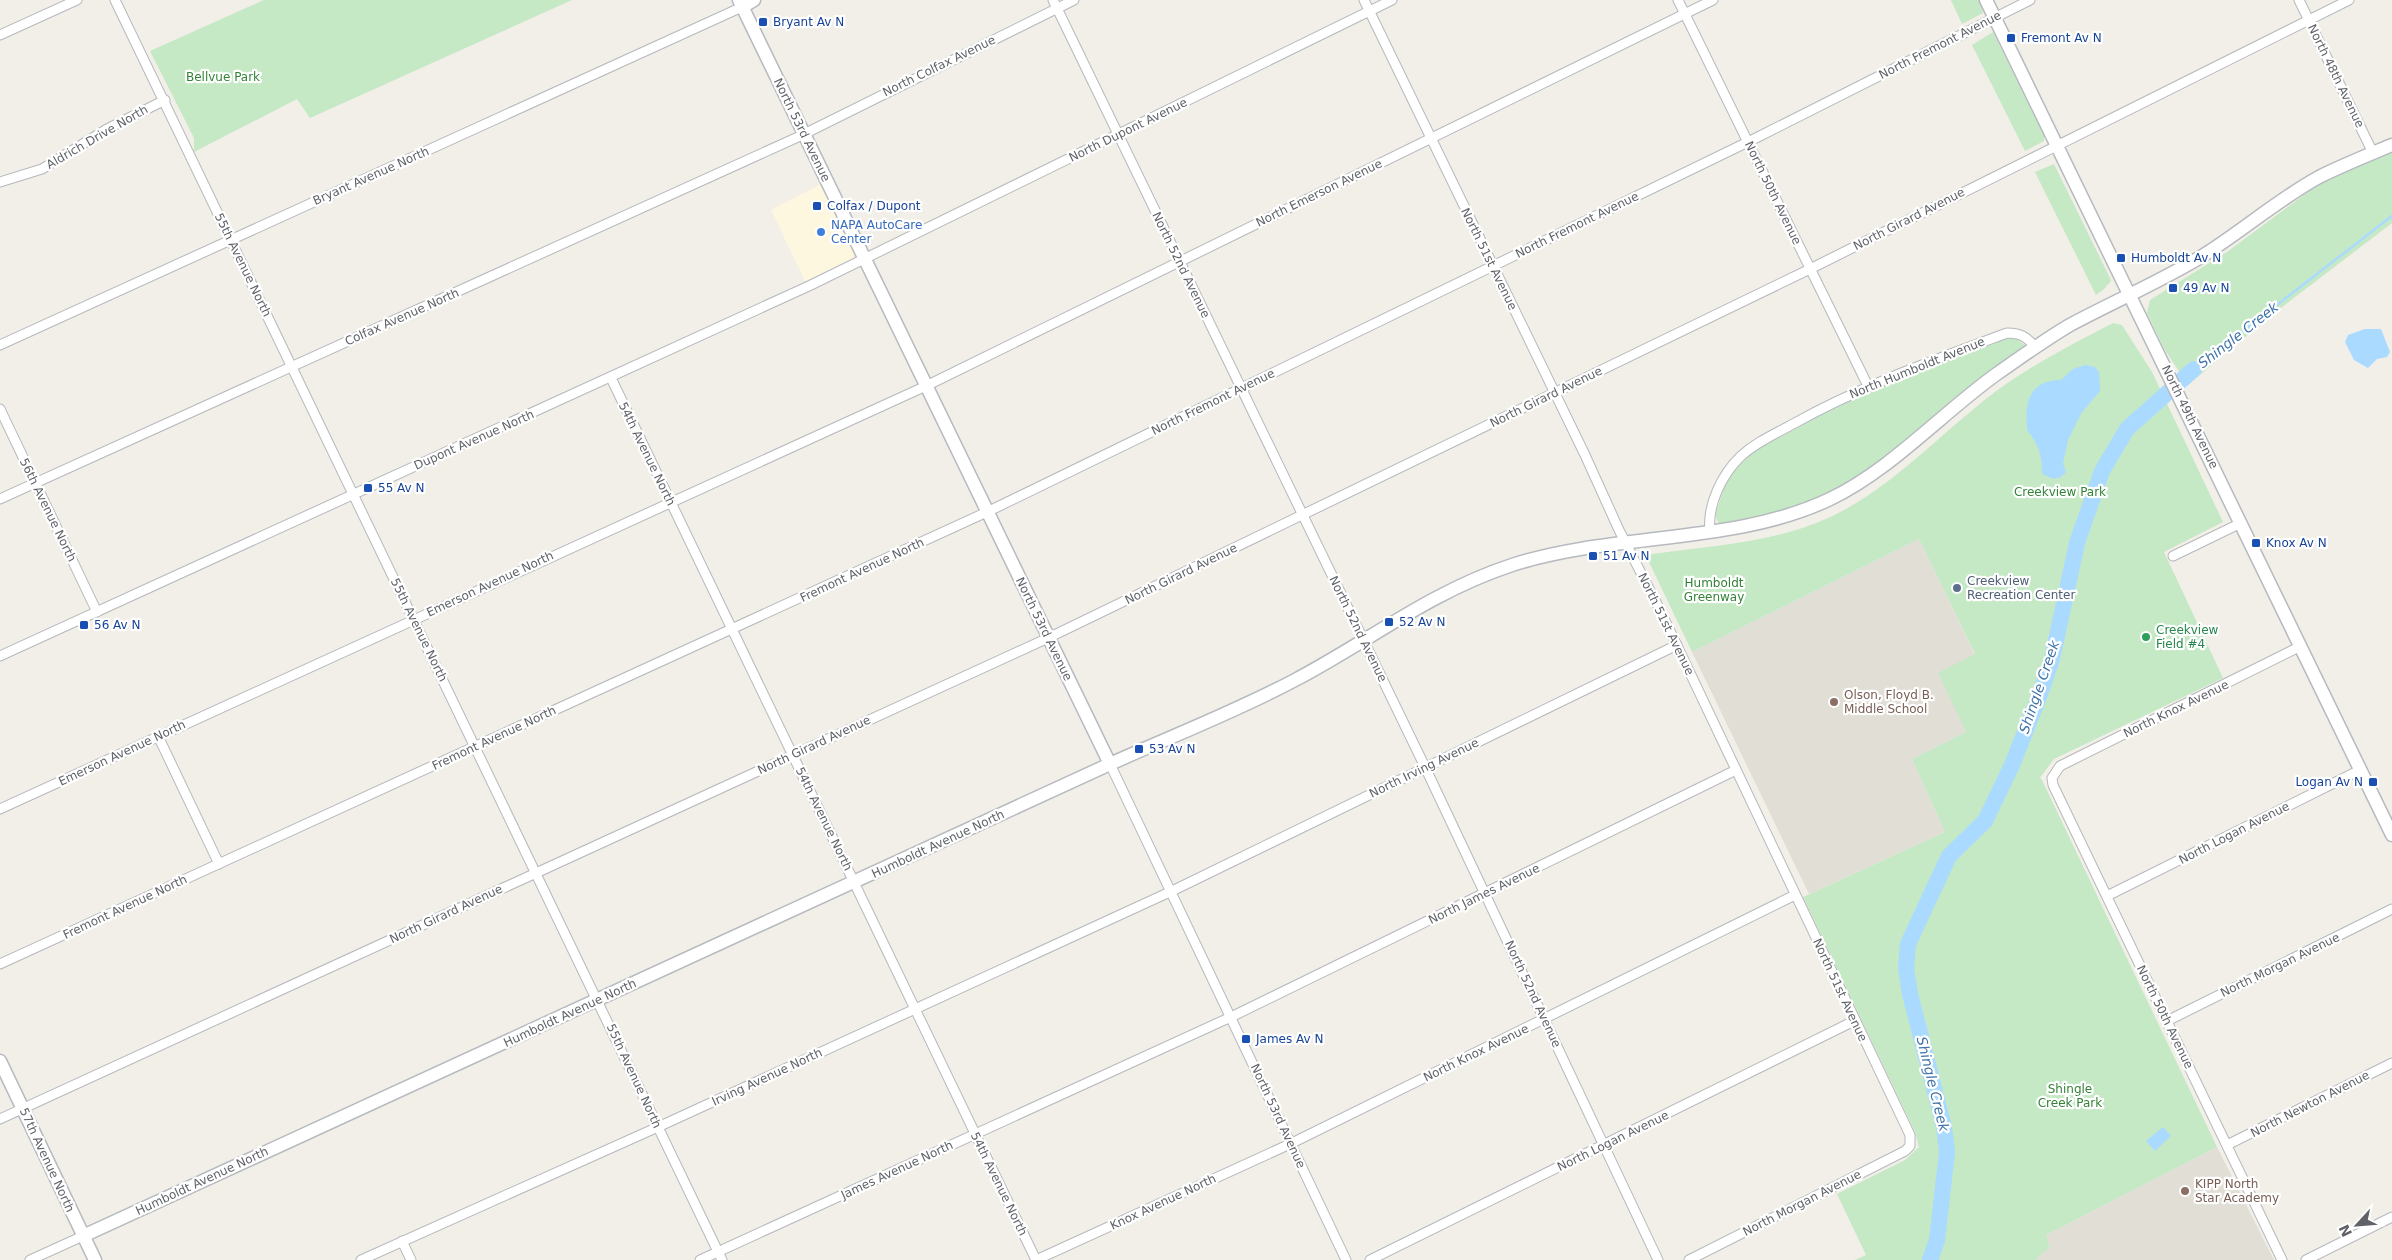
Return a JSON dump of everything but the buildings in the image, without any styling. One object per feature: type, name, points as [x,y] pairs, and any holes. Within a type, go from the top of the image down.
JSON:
[{"type":"street","points":[[0,35],[77,0]]},
{"type":"street","name":"55th Avenue North","points":[[116,0],[720,1256]]},
{"type":"street","points":[[740,3],[754,0]]},
{"type":"street","name":"North Colfax Avenue","points":[[804,134],[1055,4],[1074,0]]},
{"type":"street","name":"North 51st Avenue","points":[[1364,0],[1677,645],[1854,1021],[1907,1129],[1910,1142]]},
{"type":"street","name":"North Dupont Avenue","points":[[865,260],[1392,0]]},
{"type":"street","name":"North 50th Avenue","points":[[1678,0],[1868,386]]},
{"type":"street","name":"North Emerson Avenue","points":[[926,386],[1713,0]]},
{"type":"street","name":"North 49th Avenue","points":[[1986,0],[2392,835]]},
{"type":"street","name":"North Fremont Avenue","points":[[987,512],[1748,142],[2030,0]]},
{"type":"street","name":"North 48th Avenue","points":[[2299,0],[2373,153]]},
{"type":"street","name":"North Girard Avenue","points":[[0,1119],[1048,638],[1810,269],[2349,0]]},
{"type":"street","name":"North 53rd Avenue","points":[[740,3],[1172,891],[1346,1260]]},
{"type":"street","name":"Bryant Avenue North","points":[[0,345],[231,240],[740,3]]},
{"type":"street","name":"North 52nd Avenue","points":[[1055,4],[1486,894],[1658,1260]]},
{"type":"street","name":"Aldrich Drive North","points":[[0,182],[42,169],[107,129],[165,100]]},
{"type":"street","name":"Colfax Avenue North","points":[[0,499],[804,134]]},
{"type":"street","points":[[1110,764],[1243,706],[1298,679],[1432,599],[1511,565],[1595,545],[1710,531],[1762,521],[1801,510],[1851,488],[1878,469],[1951,408],[2070,326],[2130,296],[2200,257],[2318,178],[2392,145]]},
{"type":"street","name":"Dupont Avenue North","points":[[0,656],[611,378],[865,260]]},
{"type":"street","name":"North Humboldt Avenue","points":[[1710,531],[1708,518],[1725,475],[1740,456],[1756,445],[1815,412],[1868,386],[2007,332],[2019,333],[2036,348]]},
{"type":"street","name":"54th Avenue North","points":[[611,378],[1036,1260]]},
{"type":"street","name":"Emerson Avenue North","points":[[0,809],[926,386]]},
{"type":"street","name":"56th Avenue North","points":[[0,409],[97,612]]},
{"type":"street","name":"Fremont Avenue North","points":[[0,964],[987,512]]},
{"type":"street","points":[[2174,556],[2241,522]]},
{"type":"street","name":"North Irving Avenue","points":[[1172,891],[1677,645]]},
{"type":"street","name":"North Knox Avenue","points":[[2054,773],[2060,766],[2301,646]]},
{"type":"street","points":[[158,736],[219,864]]},
{"type":"street","name":"Humboldt Avenue North","points":[[30,1260],[1110,764]]},
{"type":"street","name":"North James Avenue","points":[[1231,1017],[1486,894],[1736,770]]},
{"type":"street","name":"North Logan Avenue","points":[[2107,896],[2360,770]]},
{"type":"street","name":"North 50th Avenue","points":[[2054,773],[2053,785],[2282,1260]]},
{"type":"street","name":"Irving Avenue North","points":[[361,1260],[658,1127],[1172,891]]},
{"type":"street","name":"North Knox Avenue","points":[[1290,1144],[1795,895]]},
{"type":"street","name":"North Morgan Avenue","points":[[2167,1021],[2392,909]]},
{"type":"street","name":"James Avenue North","points":[[700,1260],[720,1256],[975,1134],[1231,1017]]},
{"type":"street","name":"North Logan Avenue","points":[[1370,1260],[1854,1021]]},
{"type":"street","name":"57th Avenue North","points":[[0,1061],[95,1260]]},
{"type":"street","name":"North Newton Avenue","points":[[2227,1145],[2392,1062]]},
{"type":"street","name":"North Morgan Avenue","points":[[1689,1260],[1905,1151],[1910,1142]]},
{"type":"street","name":"Knox Avenue North","points":[[1036,1260],[1290,1144]]},
{"type":"street","points":[[2306,1260],[2392,1217]]},
{"type":"street","points":[[402,1241],[411,1260]]},
{"type":"shaded area","points":[[823,183],[854,248],[855,254],[851,259],[805,281],[771,210]]},
{"type":"shaded area","name":"Olson, Floyd B. Middle School","points":[[1919,539],[1975,655],[1939,673],[1966,732],[1912,759],[1945,832],[1809,894],[1692,652]]},
{"type":"shaded area","name":"KIPP North Star Academy","points":[[2217,1147],[2274,1260],[2035,1260],[2050,1247],[2046,1235]]},
{"type":"green space","name":"Bellvue Park","points":[[264,0],[572,0],[310,118],[297,99],[194,152],[194,138],[150,51]]},
{"type":"green space","points":[[1951,0],[1979,0],[1983,13],[1962,24]]},
{"type":"green space","points":[[1993,32],[2044,136],[2044,141],[2025,151],[1972,45]]},
{"type":"green space","points":[[2392,152],[2392,223],[2269,317],[2188,385],[2165,350],[2147,313],[2150,300],[2227,252],[2312,189],[2338,175]]},
{"type":"green space","points":[[2054,164],[2111,281],[2096,295],[2035,172]]},
{"type":"green space","points":[[2113,323],[2122,325],[2152,372],[2223,522],[2164,552],[2223,678],[2054,759],[2039,779],[2041,778],[2217,1147],[2046,1235],[2050,1247],[2035,1260],[1855,1260],[1866,1255],[1837,1194],[1905,1160],[1919,1147],[1915,1132],[1803,897],[1945,832],[1912,759],[1966,732],[1938,673],[1975,654],[1919,539],[1692,652],[1649,562],[1649,557],[1652,554],[1762,539],[1805,527],[1850,507],[1893,477],[1974,408],[2009,382],[2052,355]]},
{"type":"green space","points":[[2003,337],[2014,337],[2026,346],[1952,400],[1903,445],[1853,481],[1799,506],[1760,517],[1719,524],[1715,515],[1728,477],[1753,452],[1836,406]]},
{"type":"water","points":[[2365,329],[2381,329],[2390,352],[2387,357],[2377,359],[2368,368],[2354,360],[2345,342],[2348,335]]},
{"type":"water","points":[[2085,365],[2095,367],[2099,372],[2100,391],[2082,412],[2068,440],[2063,464],[2066,472],[2061,477],[2053,479],[2042,474],[2039,450],[2027,430],[2028,402],[2035,389],[2041,384],[2061,380],[2073,369]]},
{"type":"water","points":[[2163,1127],[2171,1136],[2155,1151],[2146,1141]]},
{"type":"waterway","name":"Shingle Creek","points":[[2194,369],[2392,216]]},
{"type":"waterway","name":"Shingle Creek","points":[[1930,1260],[1937,1240],[1947,1152],[1944,1127],[1910,994],[1906,968],[1908,944],[1949,856],[1985,821],[2012,765],[2052,659],[2077,543],[2102,471],[2127,429],[2194,369]]},
{"type":"place","name":"Bryant Av N","points":[[763,22]]},
{"type":"place","name":"Fremont Av N","points":[[2011,38]]},
{"type":"place","name":"Colfax / Dupont","points":[[817,206]]},
{"type":"place","name":"NAPA AutoCare Center","points":[[821,232]]},
{"type":"place","name":"Humboldt Av N","points":[[2121,258]]},
{"type":"place","name":"49 Av N","points":[[2173,288]]},
{"type":"place","name":"55 Av N","points":[[368,488]]},
{"type":"place","name":"Knox Av N","points":[[2256,543]]},
{"type":"place","name":"51 Av N","points":[[1593,556]]},
{"type":"place","name":"Creekview Recreation Center","points":[[1957,588]]},
{"type":"place","name":"52 Av N","points":[[1389,622]]},
{"type":"place","name":"56 Av N","points":[[84,625]]},
{"type":"place","name":"Creekview Field #4","points":[[2146,637]]},
{"type":"place","name":"Olson, Floyd B. Middle School","points":[[1834,702]]},
{"type":"place","name":"53 Av N","points":[[1139,749]]},
{"type":"place","name":"Logan Av N","points":[[2373,782]]},
{"type":"place","name":"James Av N","points":[[1246,1039]]},
{"type":"place","name":"KIPP North Star Academy","points":[[2185,1191]]},
{"type":"park label","name":"Creekview Park","points":[[2060,492]]},
{"type":"park label","name":"Humboldt Greenway","points":[[1714,590]]},
{"type":"park label","name":"Shingle Creek Park","points":[[2070,1096]]}]
